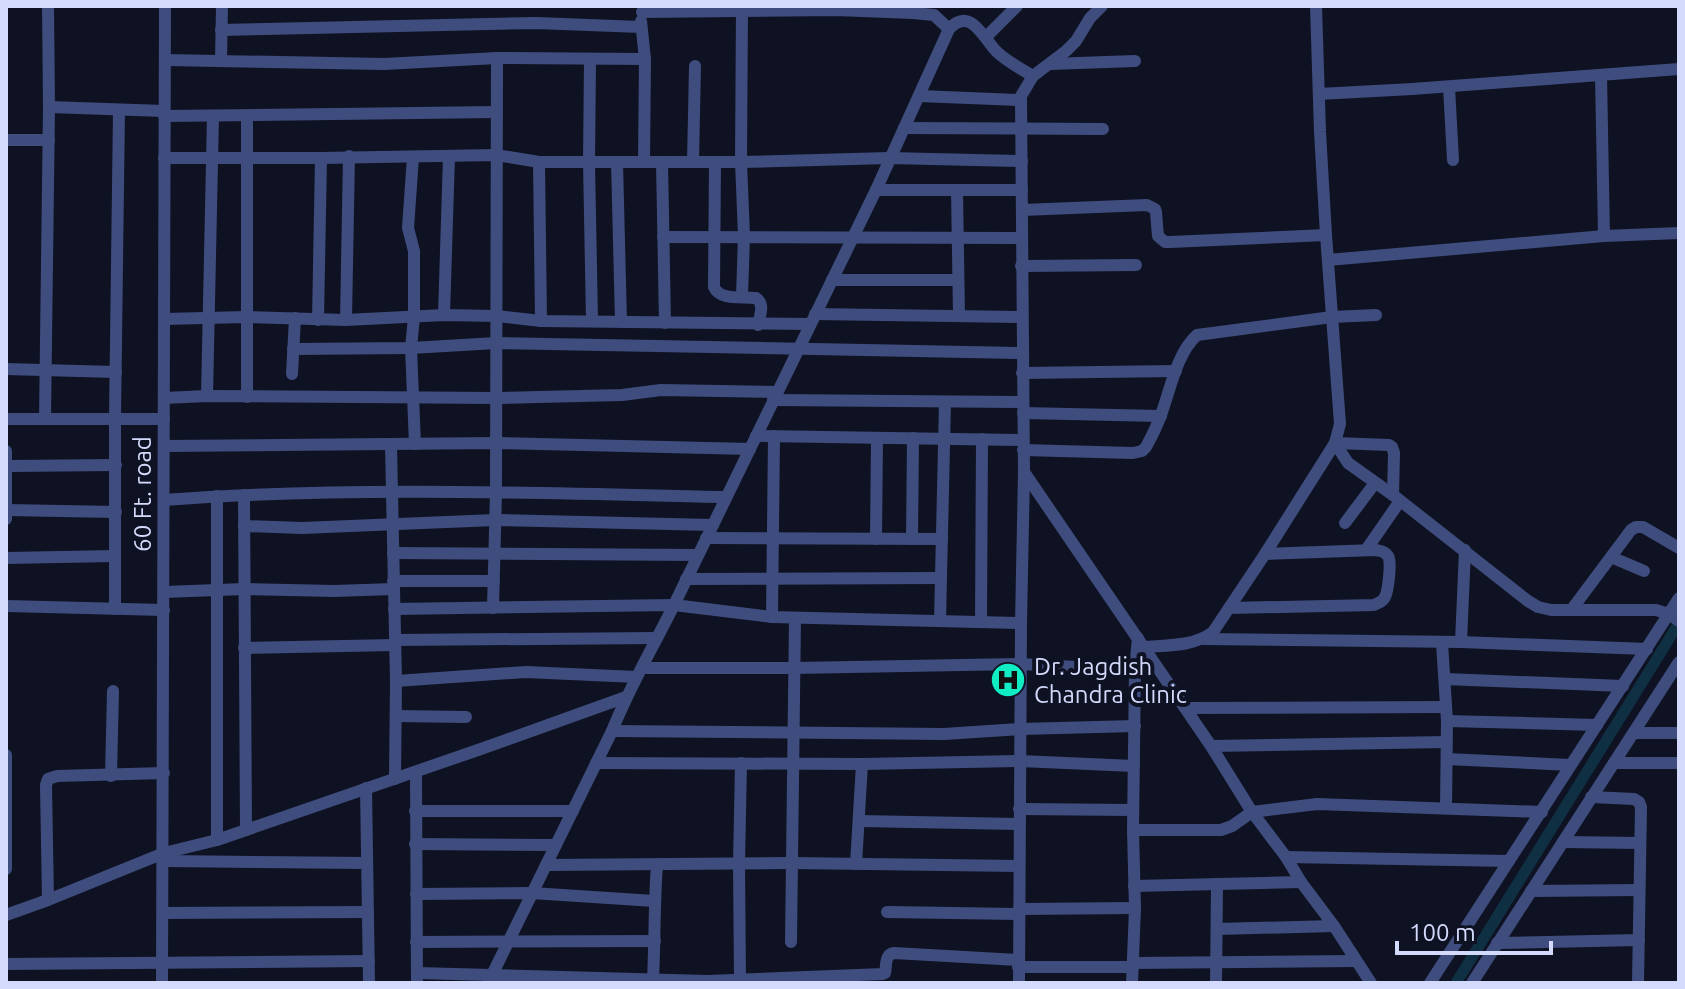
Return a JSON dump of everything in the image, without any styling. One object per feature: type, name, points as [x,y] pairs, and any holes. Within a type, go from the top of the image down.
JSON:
[{"type":"street","points":[[45,419],[48,6]]},
{"type":"street","name":"60 Ft. road","points":[[162,983],[165,6]]},
{"type":"street","points":[[221,60],[222,6]]},
{"type":"street","points":[[490,979],[876,190],[954,25],[954,6]]},
{"type":"street","points":[[986,37],[1017,6]]},
{"type":"street","points":[[1019,983],[1024,472],[1020,100],[1033,76],[1076,41],[1090,18],[1102,6]]},
{"type":"street","points":[[1141,643],[1193,643],[1213,632],[1335,443],[1340,424],[1326,235],[1316,6]]},
{"type":"street","points":[[742,8],[742,296]]},
{"type":"street","points":[[644,162],[642,9],[742,8],[925,13],[954,25],[967,21],[973,23],[997,52],[1033,76]]},
{"type":"street","points":[[221,30],[536,23],[641,27]]},
{"type":"street","points":[[165,60],[384,64],[497,58],[645,59]]},
{"type":"street","points":[[493,608],[497,58]]},
{"type":"street","points":[[590,60],[592,321]]},
{"type":"street","points":[[1050,64],[1135,61]]},
{"type":"street","points":[[693,162],[695,66]]},
{"type":"street","points":[[1319,94],[1679,69]]},
{"type":"street","points":[[1601,75],[1604,236]]},
{"type":"street","points":[[1449,87],[1453,160]]},
{"type":"street","points":[[919,96],[1020,100]]},
{"type":"street","points":[[49,107],[213,116],[497,112]]},
{"type":"street","points":[[115,609],[119,110]]},
{"type":"street","points":[[207,396],[213,116]]},
{"type":"street","points":[[247,116],[247,397]]},
{"type":"street","points":[[904,128],[1103,129]]},
{"type":"street","points":[[6,140],[49,140]]},
{"type":"street","points":[[164,158],[496,155],[539,162],[889,158],[1022,161]]},
{"type":"street","points":[[346,320],[349,156]]},
{"type":"street","points":[[444,315],[449,156]]},
{"type":"street","points":[[413,157],[408,228],[413,244],[414,317],[411,348],[415,444]]},
{"type":"street","points":[[318,320],[321,158]]},
{"type":"street","points":[[539,162],[541,321]]},
{"type":"street","points":[[617,162],[621,322]]},
{"type":"street","points":[[662,162],[665,323]]},
{"type":"street","points":[[715,162],[714,287],[721,296],[742,296],[760,301],[758,325]]},
{"type":"street","points":[[876,190],[1022,190]]},
{"type":"street","points":[[957,190],[959,316]]},
{"type":"street","points":[[1022,210],[1147,205],[1156,212],[1158,236],[1165,242],[1326,235]]},
{"type":"street","points":[[1328,260],[1604,236],[1679,233]]},
{"type":"street","points":[[663,237],[1022,238]]},
{"type":"street","points":[[1021,266],[1136,265]]},
{"type":"street","points":[[832,280],[958,280]]},
{"type":"street","points":[[164,319],[246,317],[346,320],[444,315],[541,321],[758,325],[813,319],[1022,317]]},
{"type":"street","points":[[756,436],[982,439],[1023,445],[1138,452],[1146,447],[1161,416],[1176,371],[1194,338],[1201,334],[1332,317],[1376,315]]},
{"type":"street","points":[[292,374],[295,318]]},
{"type":"street","points":[[293,349],[411,348],[496,343],[1022,353]]},
{"type":"street","points":[[6,369],[116,372]]},
{"type":"street","points":[[1022,373],[1176,371]]},
{"type":"street","points":[[164,398],[496,398],[622,395],[661,390],[945,402],[1161,416]]},
{"type":"street","points":[[940,621],[945,402]]},
{"type":"street","points":[[6,419],[164,419]]},
{"type":"street","points":[[772,617],[774,436]]},
{"type":"street","points":[[876,539],[877,438]]},
{"type":"street","points":[[912,539],[913,438]]},
{"type":"street","points":[[981,622],[982,439]]},
{"type":"street","points":[[164,446],[496,443],[750,449]]},
{"type":"street","points":[[1335,443],[1348,463],[1538,607],[1551,610],[1656,610],[1675,618]]},
{"type":"street","points":[[1335,443],[1392,447],[1394,453],[1397,498],[1366,550]]},
{"type":"street","points":[[391,445],[395,779]]},
{"type":"street","points":[[6,451],[6,519]]},
{"type":"street","points":[[7,466],[116,465]]},
{"type":"street","points":[[1024,472],[1371,983]]},
{"type":"street","points":[[1345,523],[1375,483]]},
{"type":"street","points":[[164,500],[244,495],[496,492],[726,497]]},
{"type":"street","points":[[244,495],[246,830]]},
{"type":"street","points":[[217,496],[217,840]]},
{"type":"street","points":[[6,510],[116,512]]},
{"type":"street","points":[[244,526],[302,528],[495,520],[713,525]]},
{"type":"street","points":[[1572,609],[1636,527],[1643,527],[1679,548]]},
{"type":"street","points":[[706,538],[942,539]]},
{"type":"street","points":[[1461,642],[1465,550]]},
{"type":"street","points":[[1229,608],[1374,605],[1386,597],[1391,563],[1383,552],[1265,554]]},
{"type":"street","points":[[393,553],[698,555]]},
{"type":"street","points":[[6,558],[115,556]]},
{"type":"street","points":[[1611,557],[1644,571]]},
{"type":"street","points":[[686,579],[941,578]]},
{"type":"street","points":[[164,592],[244,589],[334,591],[494,581]]},
{"type":"street","points":[[1430,983],[1647,649],[1675,618],[1679,598]]},
{"type":"street","points":[[394,609],[674,605],[772,617],[1021,623]]},
{"type":"street","points":[[6,606],[164,610]]},
{"type":"street","points":[[791,942],[795,618]]},
{"type":"street","points":[[244,648],[657,638]]},
{"type":"street","points":[[1204,639],[1461,642],[1647,649]]},
{"type":"street","points":[[1132,983],[1135,670],[1141,643]]},
{"type":"street","points":[[1442,643],[1447,721],[1446,808]]},
{"type":"street","points":[[1472,983],[1679,662]]},
{"type":"street","points":[[396,681],[526,672],[640,673],[1020,664],[1135,670]]},
{"type":"street","points":[[1445,679],[1623,686]]},
{"type":"street","points":[[111,776],[113,691]]},
{"type":"street","points":[[6,915],[626,697]]},
{"type":"street","points":[[1185,708],[1446,707]]},
{"type":"street","points":[[396,716],[466,717]]},
{"type":"street","points":[[1447,721],[1597,725]]},
{"type":"street","points":[[612,731],[944,734],[1135,726]]},
{"type":"street","points":[[1634,733],[1679,733]]},
{"type":"street","points":[[1211,746],[1446,742]]},
{"type":"street","points":[[6,755],[6,869]]},
{"type":"street","points":[[1447,759],[1570,765]]},
{"type":"street","points":[[596,763],[1020,761],[1134,766]]},
{"type":"street","points":[[740,980],[741,763]]},
{"type":"street","points":[[1614,763],[1679,763]]},
{"type":"street","points":[[856,864],[862,764]]},
{"type":"street","points":[[416,772],[417,978],[760,981],[883,974],[887,957],[894,953],[1018,963],[1133,965],[1355,961]]},
{"type":"street","points":[[48,900],[46,782],[52,777],[164,773]]},
{"type":"street","points":[[366,788],[369,983]]},
{"type":"street","points":[[1591,797],[1634,799],[1639,802],[1638,983]]},
{"type":"street","points":[[1133,830],[1221,830],[1252,812],[1317,804],[1542,812]]},
{"type":"street","points":[[1019,809],[1133,810]]},
{"type":"street","points":[[415,811],[573,811]]},
{"type":"street","points":[[859,821],[1019,824]]},
{"type":"street","points":[[1563,842],[1640,843]]},
{"type":"street","points":[[415,844],[556,845]]},
{"type":"street","points":[[164,857],[367,863]]},
{"type":"street","points":[[1286,857],[1509,861]]},
{"type":"street","points":[[546,865],[792,863],[1019,866]]},
{"type":"street","points":[[653,979],[657,865]]},
{"type":"street","points":[[1134,886],[1301,882]]},
{"type":"street","points":[[1216,983],[1217,884]]},
{"type":"street","points":[[1531,891],[1639,890]]},
{"type":"street","points":[[416,894],[532,893],[654,901]]},
{"type":"street","points":[[887,912],[1135,908]]},
{"type":"street","points":[[163,913],[368,912]]},
{"type":"street","points":[[1217,929],[1334,926]]},
{"type":"street","points":[[1497,943],[1639,940]]},
{"type":"street","points":[[416,942],[655,941]]},
{"type":"street","points":[[6,964],[369,961]]},
{"type":"waterway","points":[[1456,983],[1679,623]]},
{"type":"place","name":"Dr. Jagdish Chandra Clinic","points":[[1008,680]]}]
